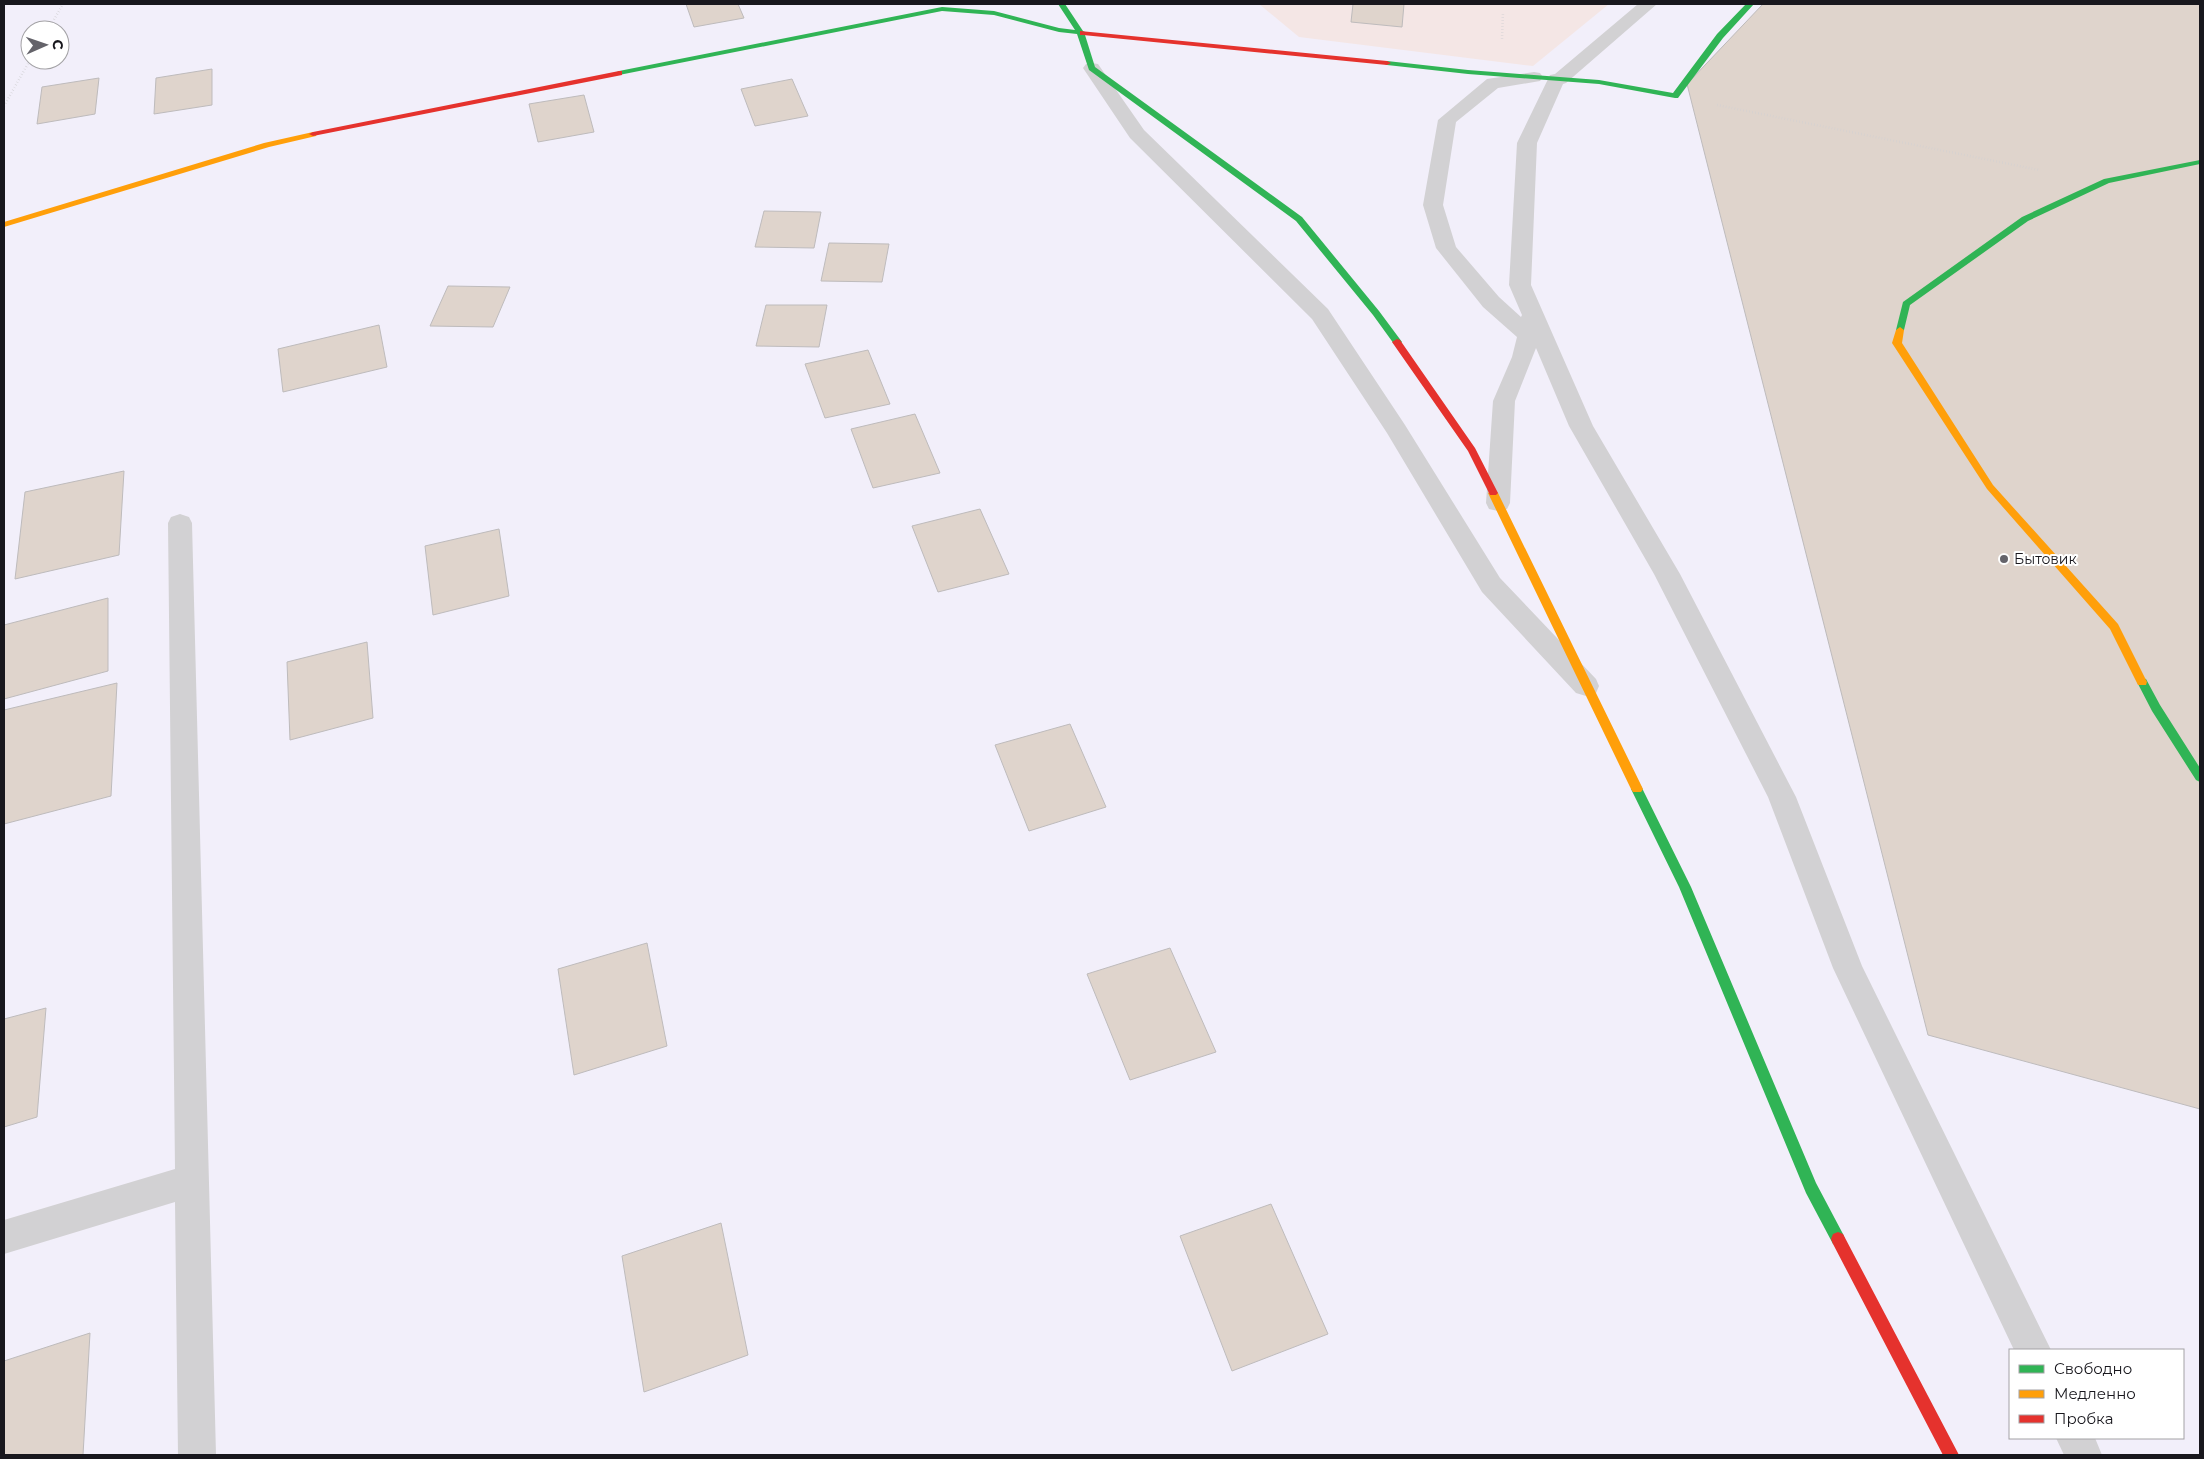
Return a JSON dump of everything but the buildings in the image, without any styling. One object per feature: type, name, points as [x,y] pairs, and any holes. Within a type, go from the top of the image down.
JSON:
[{"type":"street","points":[[1062,4],[1080,32],[1092,68],[1137,134],[1320,314],[1397,430],[1491,586],[1589,689]]},
{"type":"street","points":[[1530,324],[1491,302],[1446,248],[1433,205],[1446,120],[1493,83],[1550,78],[1648,4]]},
{"type":"street","points":[[4,225],[276,143],[344,127],[942,9],[994,13],[1059,30],[1468,72],[1599,82],[1675,96],[1720,36],[1750,4]]},
{"type":"street","points":[[1092,68],[1300,219],[1376,313],[1472,450],[1685,887],[1811,1188],[1951,1455]]},
{"type":"street","points":[[1550,78],[1527,143],[1520,285],[1530,324],[1580,426],[1667,574],[1782,797],[1848,968],[2033,1349]]},
{"type":"street","points":[[2200,162],[2100,184],[2025,219],[1906,304],[1897,343],[1990,487],[2114,627],[2156,708],[2200,777]]},
{"type":"street","points":[[1498,503],[1504,401],[1523,357],[1530,324]]},
{"type":"street","points":[[180,523],[197,1455]]},
{"type":"street","points":[[4,1237],[191,1180]]},
{"type":"street","points":[[2075,1439],[2083,1455]]},
{"type":"path","points":[[54,20],[63,4]]},
{"type":"path","points":[[4,106],[24,70]]},
{"type":"path","points":[[1675,96],[1850,133],[1998,160],[2100,184]]},
{"type":"shaded area","points":[[1259,4],[1609,4],[1533,66],[1299,37]]},
{"type":"traffic: fast","points":[[1062,4],[1080,32],[1092,68],[1299,219],[1376,313],[1397,342]]},
{"type":"traffic: fast","points":[[1387,63],[1468,72],[1599,82],[1675,96],[1720,36],[1750,4]]},
{"type":"traffic: fast","points":[[619,73],[942,9],[994,13],[1059,30],[1083,33]]},
{"type":"traffic: fast","points":[[1900,330],[1906,304],[2025,219],[2107,181],[2200,162]]},
{"type":"traffic: fast","points":[[2142,682],[2156,708],[2200,777]]},
{"type":"traffic: fast","points":[[1637,789],[1685,887],[1811,1188],[1838,1239]]},
{"type":"traffic: slow","points":[[4,225],[267,145],[313,134]]},
{"type":"traffic: slow","points":[[1900,330],[1897,343],[1990,487],[2114,627],[2142,682]]},
{"type":"traffic: slow","points":[[1493,493],[1637,789]]},
{"type":"traffic: jam","points":[[1083,33],[1387,63]]},
{"type":"traffic: jam","points":[[313,134],[619,73]]},
{"type":"traffic: jam","points":[[1397,342],[1472,450],[1493,493]]},
{"type":"traffic: jam","points":[[1838,1239],[1951,1455]]},
{"type":"place","name":"Бытовик","points":[[2004,559]]}]
